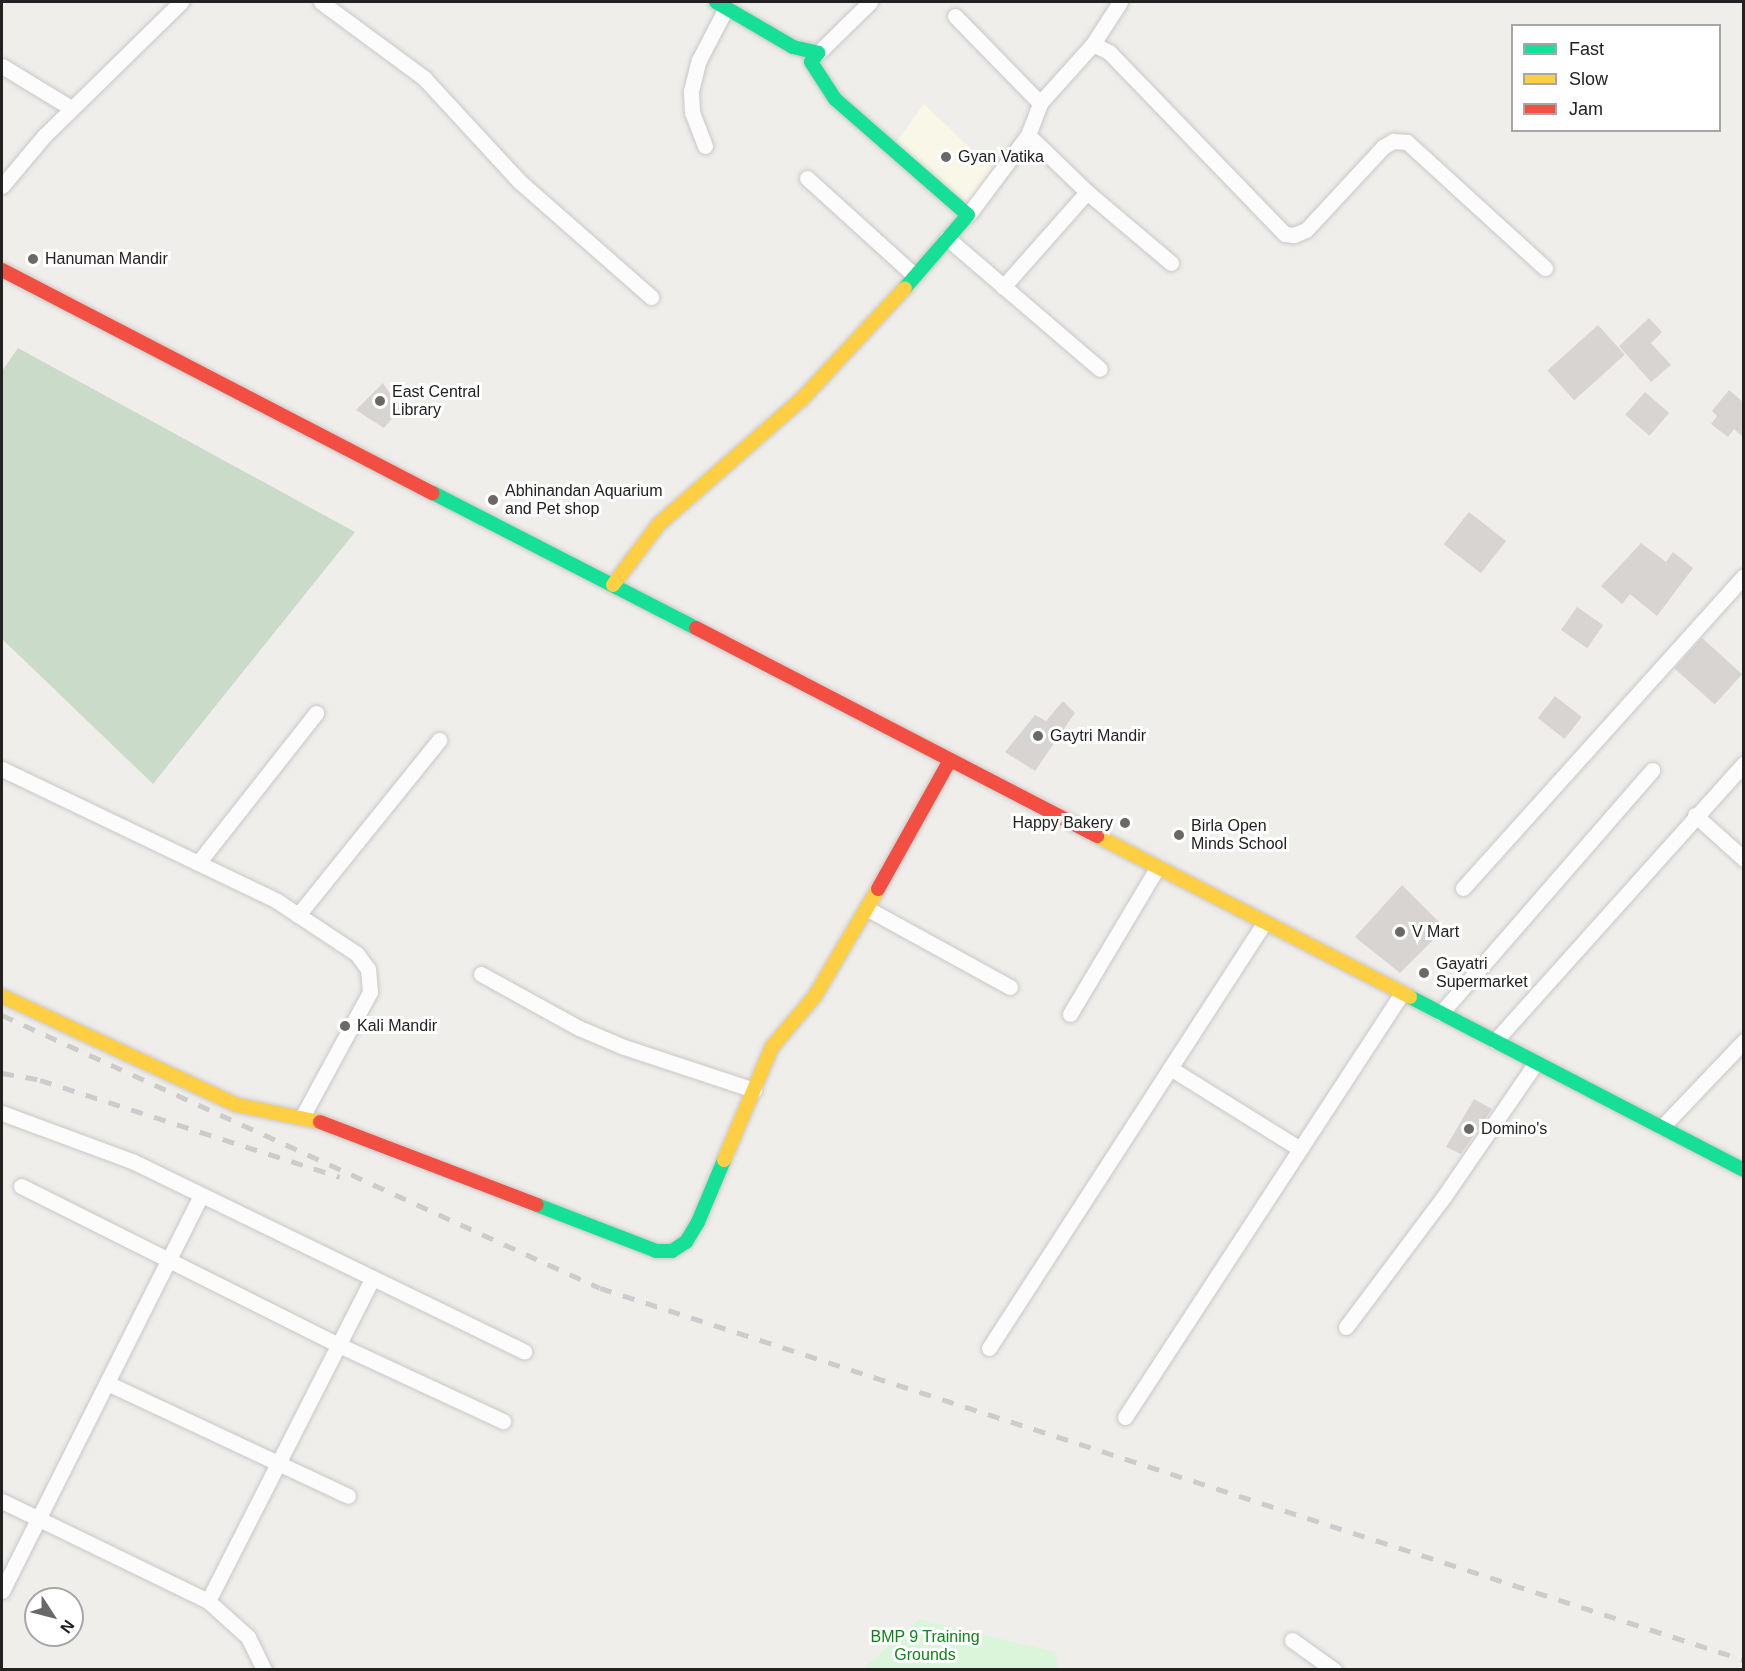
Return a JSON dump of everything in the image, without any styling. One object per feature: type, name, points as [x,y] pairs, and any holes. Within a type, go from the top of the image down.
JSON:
[{"type":"street","points":[[2,186],[71,108],[181,2]]},
{"type":"street","points":[[321,2],[424,78],[519,181],[651,297]]},
{"type":"street","points":[[870,2],[811,62],[835,99],[968,215]]},
{"type":"street","points":[[614,585],[659,524],[802,399],[850,351],[913,273],[968,215],[1028,135],[1040,104],[1093,44],[1120,2]]},
{"type":"street","points":[[705,146],[692,112],[691,91],[699,60],[721,6],[793,47],[818,53]]},
{"type":"street","points":[[955,16],[1040,104]]},
{"type":"street","points":[[1093,44],[1109,52],[1285,234],[1294,235],[1306,230],[1383,147],[1394,141],[1407,142],[1545,268]]},
{"type":"street","points":[[2,66],[71,108]]},
{"type":"street","points":[[1028,135],[1086,192],[1171,263]]},
{"type":"street","points":[[807,178],[913,273]]},
{"type":"street","points":[[1003,287],[1086,192]]},
{"type":"street","points":[[947,238],[1100,369]]},
{"type":"street","points":[[2,270],[240,396],[614,585],[949,762],[1743,1170]]},
{"type":"street","points":[[1463,888],[1743,576]]},
{"type":"street","points":[[198,863],[316,712]]},
{"type":"street","points":[[298,915],[439,740]]},
{"type":"street","points":[[2,996],[237,1105],[262,1113],[302,1117],[656,1251],[672,1251],[686,1242],[698,1222],[754,1090],[781,1033],[815,996],[868,909],[949,762]]},
{"type":"street","points":[[1495,1041],[1743,763]]},
{"type":"street","points":[[2,770],[198,863],[298,915],[357,954],[371,980],[370,992],[302,1117]]},
{"type":"street","points":[[1441,1013],[1652,770]]},
{"type":"street","points":[[1695,815],[1743,859]]},
{"type":"street","points":[[1070,1014],[1158,868]]},
{"type":"street","points":[[868,909],[1010,987]]},
{"type":"street","points":[[989,1348],[1264,923]]},
{"type":"street","points":[[481,974],[624,1047],[754,1090]]},
{"type":"street","points":[[1125,1417],[1402,993]]},
{"type":"street","points":[[1662,1127],[1743,1041]]},
{"type":"street","points":[[1346,1327],[1445,1195],[1535,1064]]},
{"type":"street","points":[[1170,1068],[1300,1149]]},
{"type":"street","points":[[2,1113],[132,1161],[524,1351]]},
{"type":"street","points":[[21,1186],[339,1345],[502,1421]]},
{"type":"street","points":[[2,1591],[201,1195]]},
{"type":"street","points":[[208,1601],[372,1279]]},
{"type":"street","points":[[107,1383],[277,1465],[348,1496]]},
{"type":"street","points":[[2,1501],[208,1601],[248,1637],[263,1667]]},
{"type":"street","points":[[1292,1640],[1334,1670]]},
{"type":"shaded area","name":"Gyan Vatika","points":[[924,104],[995,172],[967,204],[896,143]]},
{"type":"green space","points":[[18,348],[355,532],[153,784],[2,639],[2,371]]},
{"type":"green space","name":"BMP 9 Training Grounds","points":[[919,1619],[1055,1652],[1058,1669],[863,1669]]},
{"type":"building","points":[[1649,318],[1662,332],[1651,343],[1671,365],[1651,382],[1619,346]]},
{"type":"building","points":[[1598,325],[1625,355],[1574,400],[1547,371]]},
{"type":"building","name":"East Central Library","points":[[383,383],[400,409],[384,428],[356,410]]},
{"type":"building","points":[[1729,390],[1743,402],[1743,437],[1734,429],[1728,437],[1711,424],[1717,416],[1712,411]]},
{"type":"building","points":[[1645,392],[1669,413],[1649,436],[1625,415]]},
{"type":"building","points":[[1469,512],[1506,541],[1481,573],[1444,544]]},
{"type":"building","points":[[1641,543],[1666,562],[1673,552],[1693,568],[1657,616],[1630,594],[1622,604],[1601,586]]},
{"type":"building","points":[[1577,607],[1603,625],[1587,648],[1561,630]]},
{"type":"building","points":[[1702,638],[1742,674],[1715,705],[1675,668]]},
{"type":"building","points":[[1555,696],[1582,717],[1565,739],[1538,718]]},
{"type":"building","name":"Gaytri Mandir","points":[[1063,701],[1075,713],[1035,771],[1005,752],[1035,715],[1046,721]]},
{"type":"building","name":"V Mart","points":[[1402,885],[1445,928],[1400,973],[1355,937]]},
{"type":"building","name":"Domino's","points":[[1474,1099],[1492,1109],[1461,1154],[1446,1147]]},
{"type":"railway","points":[[2,1015],[600,1288],[1744,1660]]},
{"type":"railway","points":[[2,1073],[40,1080],[340,1177]]},
{"type":"traffic: fast","points":[[716,2],[793,47],[818,53],[811,62],[835,99],[968,215],[905,288]]},
{"type":"traffic: fast","points":[[433,493],[696,628]]},
{"type":"traffic: fast","points":[[1410,997],[1744,1170]]},
{"type":"traffic: fast","points":[[537,1205],[656,1251],[672,1251],[686,1242],[698,1222],[724,1160]]},
{"type":"traffic: slow","points":[[613,585],[659,524],[802,399],[905,288]]},
{"type":"traffic: slow","points":[[1097,836],[1410,997]]},
{"type":"traffic: slow","points":[[724,1160],[772,1047],[815,996],[878,889]]},
{"type":"traffic: slow","points":[[2,996],[237,1105],[320,1122]]},
{"type":"traffic: jam","points":[[2,270],[433,493]]},
{"type":"traffic: jam","points":[[696,628],[1097,836]]},
{"type":"traffic: jam","points":[[878,889],[949,762]]},
{"type":"traffic: jam","points":[[320,1122],[537,1205]]},
{"type":"place","name":"Gyan Vatika","points":[[946,157]]},
{"type":"place","name":"Hanuman Mandir","points":[[33,259]]},
{"type":"place","name":"East Central Library","points":[[380,401]]},
{"type":"place","name":"Abhinandan Aquarium and Pet shop","points":[[493,500]]},
{"type":"place","name":"Gaytri Mandir","points":[[1038,736]]},
{"type":"place","name":"Happy Bakery","points":[[1125,823]]},
{"type":"place","name":"Birla Open Minds School","points":[[1179,835]]},
{"type":"place","name":"V Mart","points":[[1400,932]]},
{"type":"place","name":"Gayatri Supermarket","points":[[1424,973]]},
{"type":"place","name":"Kali Mandir","points":[[345,1026]]},
{"type":"place","name":"Domino's","points":[[1469,1129]]}]
